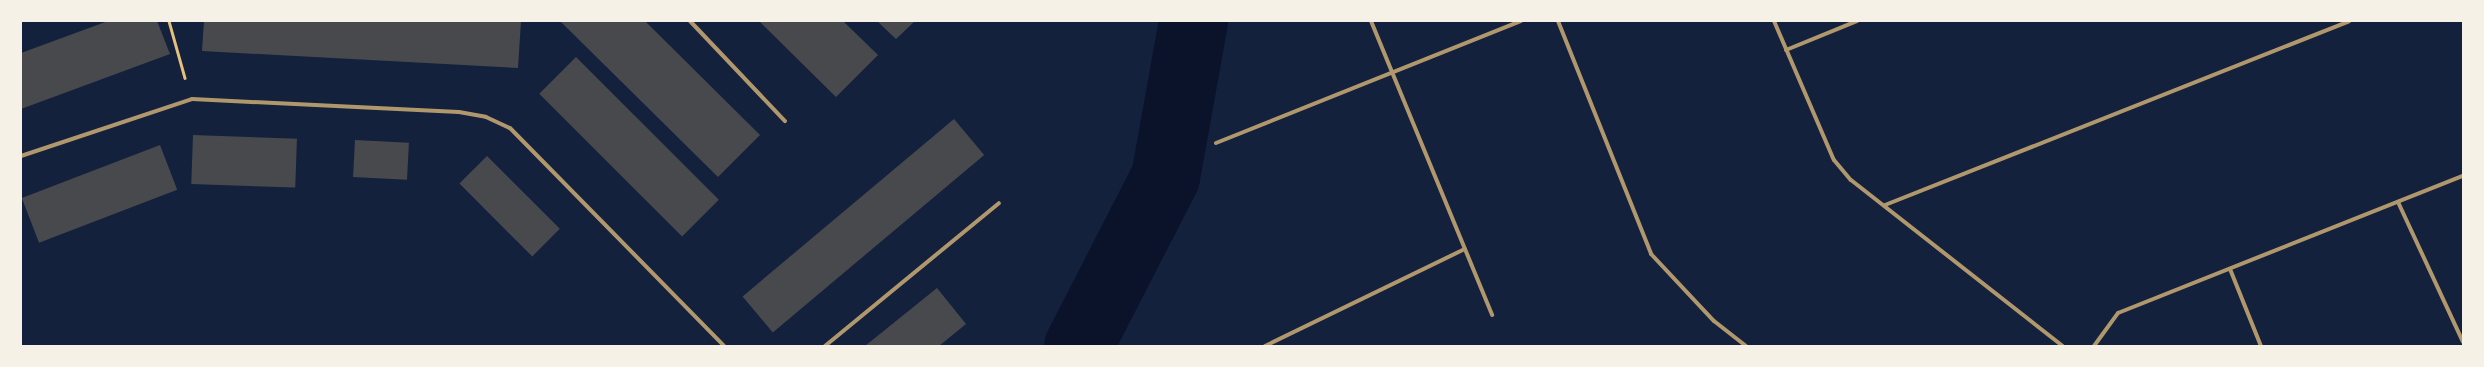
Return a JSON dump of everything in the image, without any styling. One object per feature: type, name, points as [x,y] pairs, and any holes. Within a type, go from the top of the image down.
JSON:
[{"type":"street","points":[[690,21],[785,121]]},
{"type":"street","points":[[1371,21],[1492,315]]},
{"type":"street","points":[[1216,143],[1521,21]]},
{"type":"street","points":[[1558,21],[1651,254],[1714,321],[1746,346]]},
{"type":"street","points":[[1774,21],[1834,160],[1851,180],[1885,205],[2063,346]]},
{"type":"street","points":[[1786,50],[1857,21]]},
{"type":"street","points":[[1885,205],[2349,21]]},
{"type":"street","points":[[21,156],[192,99],[459,112],[486,117],[510,128],[724,346]]},
{"type":"street","points":[[2094,346],[2118,313],[2463,176]]},
{"type":"street","points":[[825,346],[999,202]]},
{"type":"street","points":[[2398,202],[2463,342]]},
{"type":"street","points":[[1265,346],[1465,249]]},
{"type":"street","points":[[2230,269],[2261,346]]},
{"type":"path","points":[[169,21],[192,99]]},
{"type":"building","points":[[108,21],[157,21],[170,54],[21,109],[21,53]]},
{"type":"building","points":[[204,21],[521,21],[518,68],[202,51]]},
{"type":"building","points":[[560,21],[645,21],[760,135],[718,177]]},
{"type":"building","points":[[759,21],[843,21],[878,55],[836,97]]},
{"type":"building","points":[[877,21],[915,21],[896,39]]},
{"type":"building","points":[[576,57],[719,200],[682,237],[539,94]]},
{"type":"building","points":[[954,119],[984,155],[773,332],[743,296]]},
{"type":"building","points":[[193,135],[297,139],[295,188],[191,184]]},
{"type":"building","points":[[355,140],[409,143],[407,180],[353,177]]},
{"type":"building","points":[[160,145],[177,190],[39,243],[22,198]]},
{"type":"building","points":[[487,156],[560,229],[532,256],[459,184]]},
{"type":"building","points":[[937,288],[966,324],[939,346],[865,346]]},
{"type":"waterway","points":[[1078,346],[1165,177],[1193,21]]}]
